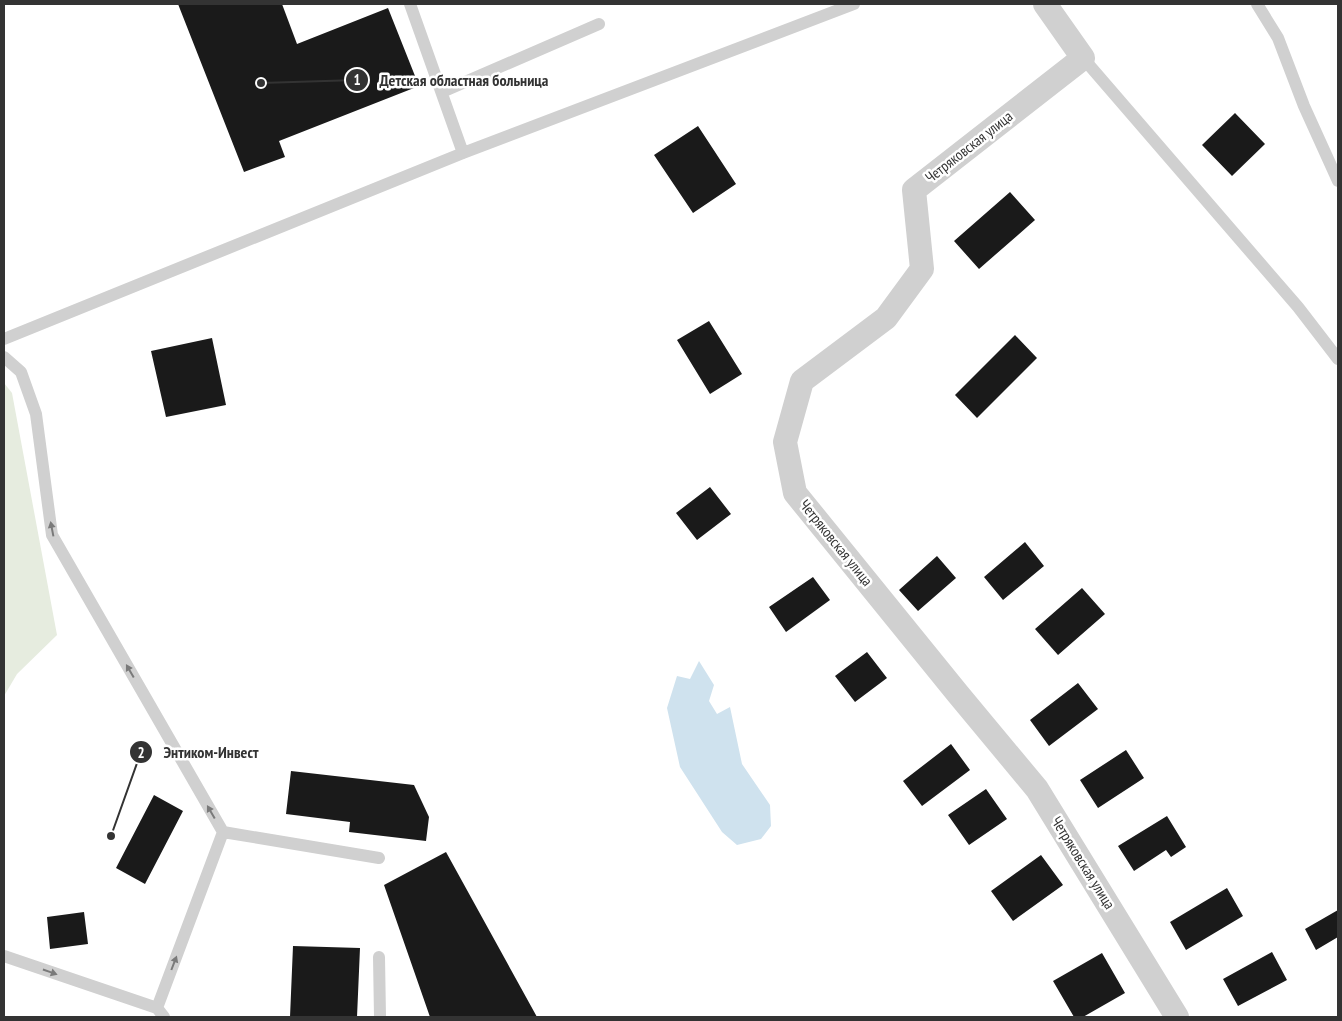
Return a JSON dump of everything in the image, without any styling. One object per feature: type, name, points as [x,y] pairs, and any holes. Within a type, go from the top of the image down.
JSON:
[{"type":"street","points":[[1045,4],[1083,58]]},
{"type":"street","name":"Четряковская улица","points":[[1083,58],[914,190],[922,269],[886,318],[802,381],[785,442],[795,493],[1037,789],[1177,1017]]},
{"type":"lane","points":[[410,4],[463,153]]},
{"type":"lane","points":[[4,339],[463,153],[854,4]]},
{"type":"lane","points":[[1257,4],[1278,38],[1304,106],[1338,181]]},
{"type":"lane","points":[[442,92],[599,24]]},
{"type":"lane","points":[[1083,58],[1298,307],[1338,359]]},
{"type":"lane","points":[[4,356],[21,372],[36,414],[52,535],[223,832],[160,1013],[4,956]]},
{"type":"lane","points":[[223,832],[379,858]]},
{"type":"lane","points":[[379,957],[380,1017]]},
{"type":"shaded area","points":[[4,383],[12,393],[57,635],[17,674],[4,696]]},
{"type":"water","points":[[699,661],[714,685],[709,701],[717,714],[730,707],[742,764],[770,805],[771,826],[761,839],[737,845],[722,832],[680,767],[667,708],[677,676],[690,679]]},
{"type":"building","points":[[178,4],[282,4],[297,44],[388,8],[419,86],[279,141],[285,157],[244,172]]},
{"type":"building","points":[[1235,113],[1265,144],[1232,176],[1202,145]]},
{"type":"building","points":[[698,126],[736,184],[693,213],[654,155]]},
{"type":"building","points":[[1010,192],[1035,220],[979,269],[954,241]]},
{"type":"building","points":[[709,321],[742,374],[710,394],[677,340]]},
{"type":"building","points":[[1015,335],[1037,358],[977,418],[955,395]]},
{"type":"building","points":[[212,338],[226,405],[166,417],[151,351]]},
{"type":"building","points":[[710,487],[731,514],[697,540],[676,513]]},
{"type":"building","points":[[1025,542],[1044,566],[1003,600],[984,577]]},
{"type":"building","points":[[937,556],[956,578],[918,611],[899,590]]},
{"type":"building","points":[[813,577],[830,600],[786,632],[769,607]]},
{"type":"building","points":[[1082,588],[1105,614],[1058,655],[1035,629]]},
{"type":"building","points":[[867,652],[887,678],[855,702],[835,676]]},
{"type":"building","points":[[1078,683],[1098,709],[1049,746],[1030,720]]},
{"type":"building","points":[[951,744],[970,770],[922,806],[903,781]]},
{"type":"building","points":[[1126,750],[1144,778],[1098,808],[1080,780]]},
{"type":"building","points":[[291,771],[414,785],[429,817],[426,841],[349,832],[350,822],[286,814]]},
{"type":"building","points":[[986,789],[1007,819],[969,845],[948,815]]},
{"type":"building","points":[[154,795],[183,811],[145,884],[116,868]]},
{"type":"building","points":[[1167,816],[1186,847],[1171,857],[1166,850],[1134,871],[1118,846]]},
{"type":"building","points":[[446,852],[537,1017],[430,1017],[384,885]]},
{"type":"building","points":[[1041,855],[1063,885],[1013,921],[991,891]]},
{"type":"building","points":[[1227,888],[1243,916],[1186,950],[1170,922]]},
{"type":"building","points":[[1338,910],[1338,937],[1316,950],[1305,929]]},
{"type":"building","points":[[84,912],[88,944],[50,949],[47,917]]},
{"type":"building","points":[[293,946],[360,948],[357,1017],[290,1017]]},
{"type":"building","points":[[1272,952],[1287,980],[1238,1006],[1223,979]]},
{"type":"building","points":[[1102,953],[1125,993],[1083,1017],[1074,1017],[1053,981]]},
{"type":"place","name":"Детская областная больница","points":[[261,83]]},
{"type":"place","name":"Энтиком-Инвест","points":[[111,836]]}]
